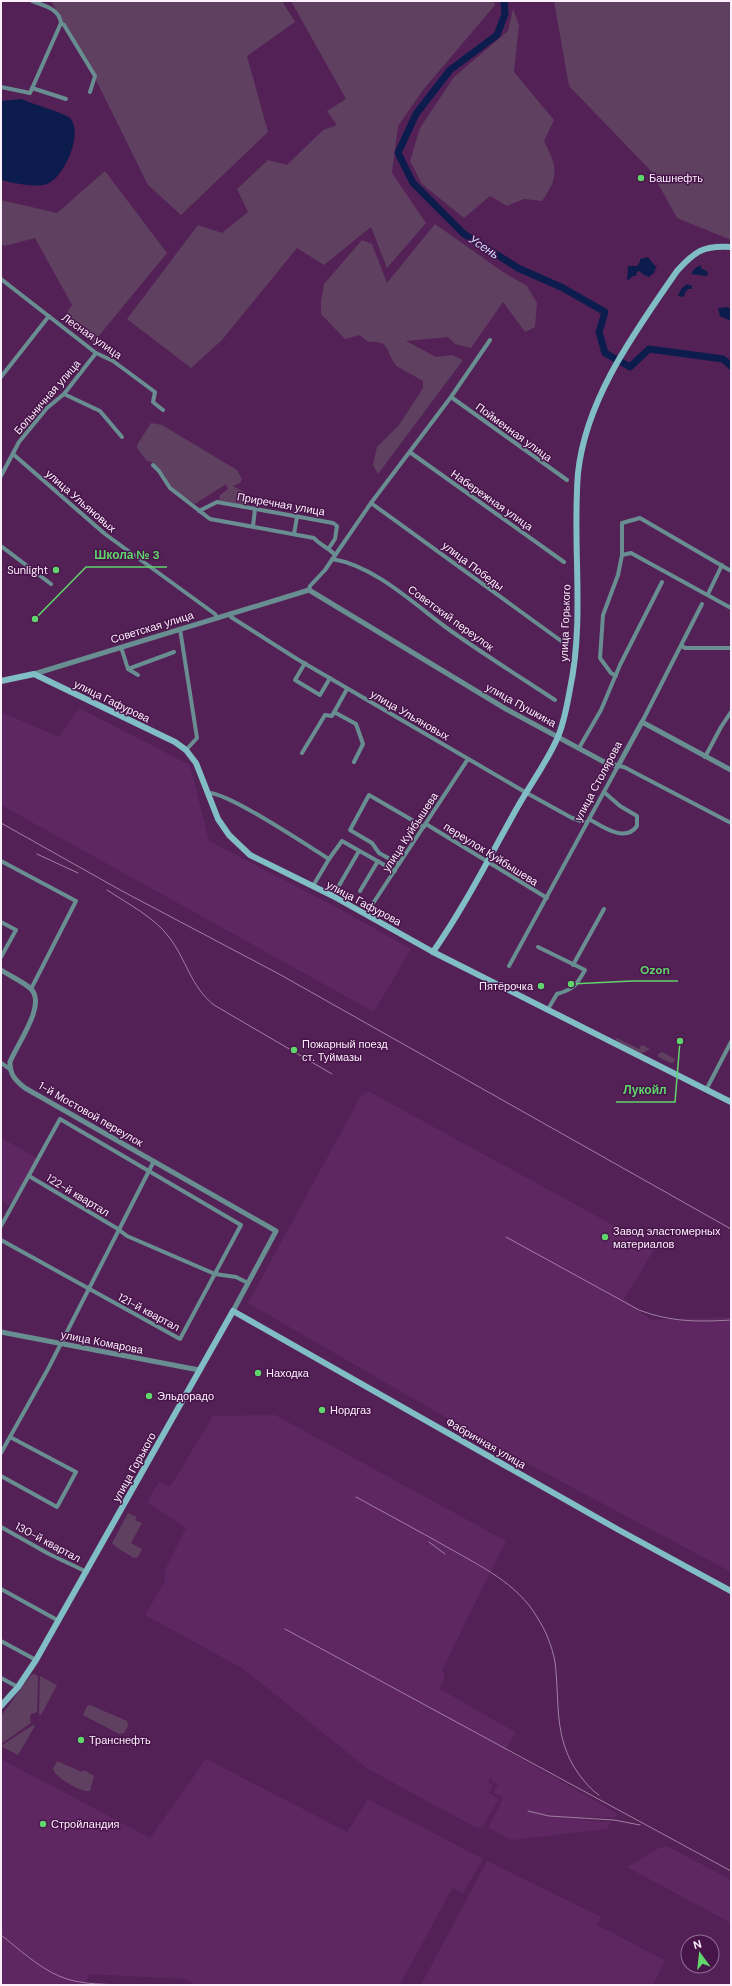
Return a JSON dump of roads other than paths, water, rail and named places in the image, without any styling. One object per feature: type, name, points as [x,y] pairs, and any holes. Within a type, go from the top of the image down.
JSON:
[{"type":"main road","name":"улица Горького","points":[[433,952],[487,862],[525,792],[547,759],[558,737],[570,688],[576,640],[576,511],[578,472],[594,409],[612,372],[655,302],[677,271],[690,256],[706,248],[731,247]]},
{"type":"main road","name":"улица Гафурова","points":[[34,674],[169,739],[186,750],[196,763],[218,819],[229,835],[250,855],[333,896],[433,952],[731,1102]]},
{"type":"main road","name":"Советская улица","points":[[1,681],[34,674]]},
{"type":"main road","name":"улица Горького","points":[[1,1706],[18,1687],[36,1660],[233,1311]]},
{"type":"main road","name":"Фабричная улица","points":[[233,1311],[617,1529],[731,1591]]},
{"type":"street","points":[[32,1],[54,10],[60,18],[61,23],[64,25],[95,76],[90,92]]},
{"type":"street","points":[[45,6],[47,1]]},
{"type":"street","points":[[1,86],[30,93],[61,23]]},
{"type":"street","points":[[32,88],[66,99]]},
{"type":"street","name":"Лесная улица","points":[[1,279],[96,353],[113,361],[155,392],[153,402],[163,410]]},
{"type":"street","points":[[1,377],[49,316]]},
{"type":"street","points":[[308,590],[332,560],[371,503],[451,398],[490,340]]},
{"type":"street","name":"Больничная улица","points":[[1,476],[19,442],[47,408],[64,394],[96,353]]},
{"type":"street","points":[[64,394],[100,411],[122,437]]},
{"type":"street","name":"Пойменная улица","points":[[451,398],[567,480]]},
{"type":"street","name":"Набережная улица","points":[[410,453],[564,562]]},
{"type":"street","name":"улица Ульяновых","points":[[13,454],[105,534],[215,614],[217,617]]},
{"type":"street","points":[[153,465],[159,471],[170,488],[199,512],[210,519],[314,538],[329,548],[335,555]]},
{"type":"street","name":"Приречная улица","points":[[199,512],[217,502],[333,523],[337,526],[335,539],[329,548]]},
{"type":"street","name":"улица Победы","points":[[371,503],[564,643]]},
{"type":"street","points":[[252,526],[255,509]]},
{"type":"street","points":[[294,534],[297,517]]},
{"type":"street","points":[[616,676],[611,673],[600,658],[603,615],[618,575],[622,555],[622,523],[640,518],[731,570]]},
{"type":"street","points":[[1,546],[51,584]]},
{"type":"street","points":[[622,555],[631,553],[731,608]]},
{"type":"street","name":"Советский переулок","points":[[332,560],[354,565],[384,582],[465,641],[555,700]]},
{"type":"street","points":[[708,594],[722,565]]},
{"type":"street","points":[[579,748],[601,710],[662,582]]},
{"type":"street","name":"улица Пушкина","points":[[308,590],[493,701],[558,737],[606,763],[624,767],[731,823]]},
{"type":"street","name":"Советская улица","points":[[34,674],[308,590]]},
{"type":"street","name":"улица Столярова","points":[[509,966],[642,722],[682,646],[702,604]]},
{"type":"street","name":"улица Ульяновых","points":[[230,614],[231,617],[347,689],[572,818],[588,821],[620,834],[629,833],[637,826],[637,816],[620,806],[604,792]]},
{"type":"street","points":[[180,629],[197,738],[186,750]]},
{"type":"street","points":[[682,646],[685,648],[731,648]]},
{"type":"street","points":[[121,648],[128,669],[138,675]]},
{"type":"street","points":[[128,669],[174,652]]},
{"type":"street","points":[[305,663],[295,680],[320,695],[330,678]]},
{"type":"street","points":[[302,753],[325,714],[332,716],[347,689]]},
{"type":"street","points":[[334,712],[356,724],[356,729],[363,744],[354,762]]},
{"type":"street","points":[[706,757],[721,727],[731,712]]},
{"type":"street","points":[[642,722],[731,770]]},
{"type":"street","name":"улица Куйбышева","points":[[366,914],[468,759]]},
{"type":"street","points":[[208,793],[215,792],[249,810],[329,859]]},
{"type":"street","name":"переулок Куйбышева","points":[[399,864],[379,853],[372,843],[350,830],[369,795],[425,826],[547,898]]},
{"type":"street","points":[[313,886],[342,841],[395,871]]},
{"type":"street","points":[[333,896],[359,851]]},
{"type":"street","points":[[1,861],[76,901],[31,989]]},
{"type":"street","points":[[360,892],[378,861]]},
{"type":"street","points":[[573,965],[604,909]]},
{"type":"street","points":[[1,922],[16,930],[1,957]]},
{"type":"street","points":[[538,947],[585,970],[578,983],[571,990],[557,994],[548,1010]]},
{"type":"street","points":[[1,970],[31,989],[36,1001],[35,1012],[13,1055],[10,1069],[1,1063]]},
{"type":"street","points":[[706,1090],[731,1042]]},
{"type":"street","name":"1-й Мостовой переулок","points":[[10,1069],[16,1080],[25,1088],[276,1231]]},
{"type":"street","name":"122-й квартал","points":[[1,1226],[60,1119],[149,1171]]},
{"type":"street","points":[[1,1453],[60,1345],[154,1161]]},
{"type":"street","name":"121-й квартал","points":[[88,1290],[180,1339],[242,1225],[149,1171]]},
{"type":"street","name":"122-й квартал","points":[[29,1176],[118,1229]]},
{"type":"street","points":[[118,1229],[127,1236],[215,1274],[236,1277],[248,1283]]},
{"type":"street","name":"улица Горького","points":[[233,1311],[276,1231]]},
{"type":"street","points":[[1,1240],[88,1290]]},
{"type":"street","name":"улица Комарова","points":[[1,1332],[60,1345],[199,1370]]},
{"type":"street","points":[[1,1476],[57,1507],[76,1472],[10,1437]]},
{"type":"street","name":"130-й квартал","points":[[1,1527],[49,1554],[87,1572]]},
{"type":"street","points":[[1,1589],[59,1620]]},
{"type":"street","points":[[1,1641],[36,1660]]},
{"type":"street","points":[[1,1678],[18,1687]]},
{"type":"water","points":[[21,99],[67,116],[74,125],[75,134],[70,154],[60,173],[47,184],[17,184],[1,180],[1,101]]},
{"type":"water","points":[[648,257],[655,266],[657,265],[654,273],[649,277],[639,271],[637,272],[636,276],[633,276],[627,281],[628,266],[637,266],[640,259]]},
{"type":"water","points":[[701,265],[701,268],[708,272],[707,276],[691,274],[695,268]]},
{"type":"water","points":[[687,284],[692,286],[692,289],[688,289],[684,297],[678,296],[681,289]]},
{"type":"water","points":[[728,307],[731,309],[731,321],[720,316],[718,308]]},
{"type":"waterway","name":"Усень","points":[[504,1],[505,14],[497,35],[450,70],[416,114],[398,153],[413,183],[464,234],[518,268],[563,288],[605,312],[599,332],[605,353],[630,367],[649,349],[723,359],[731,366]]},
{"type":"railway","points":[[1,823],[122,891],[279,974],[731,1229]]},
{"type":"railway","points":[[37,854],[78,873]]},
{"type":"railway","points":[[107,890],[140,911],[163,930],[175,946],[200,990],[214,1005],[332,1074]]},
{"type":"railway","points":[[506,1237],[639,1310],[673,1319],[707,1321],[731,1320]]},
{"type":"railway","points":[[356,1497],[497,1576],[519,1594],[529,1605],[543,1628],[554,1656],[561,1733],[570,1760],[585,1782],[599,1795]]},
{"type":"railway","points":[[429,1542],[445,1554]]},
{"type":"railway","points":[[285,1629],[731,1871]]},
{"type":"railway","points":[[528,1811],[549,1816],[614,1820],[640,1825]]},
{"type":"railway","points":[[1,1935],[44,1968],[59,1976],[86,1983],[135,1985]]},
{"type":"place","name":"Башнефть","points":[[641,178]]},
{"type":"place","name":"Sunlight","points":[[56,570]]},
{"type":"place","name":"Школа № 3","points":[[35,619]]},
{"type":"place","name":"Ozon","points":[[571,984]]},
{"type":"place","name":"Пятёрочка","points":[[541,986]]},
{"type":"place","name":"Лукойл","points":[[680,1041]]},
{"type":"place","name":"Пожарный поезд ст. Туймазы","points":[[294,1050]]},
{"type":"place","name":"Завод эластомерных материалов","points":[[605,1237]]},
{"type":"place","name":"Находка","points":[[258,1373]]},
{"type":"place","name":"Эльдорадо","points":[[149,1396]]},
{"type":"place","name":"Нордгаз","points":[[322,1410]]},
{"type":"place","name":"Транснефть","points":[[81,1740]]},
{"type":"place","name":"Стройландия","points":[[43,1824]]}]
